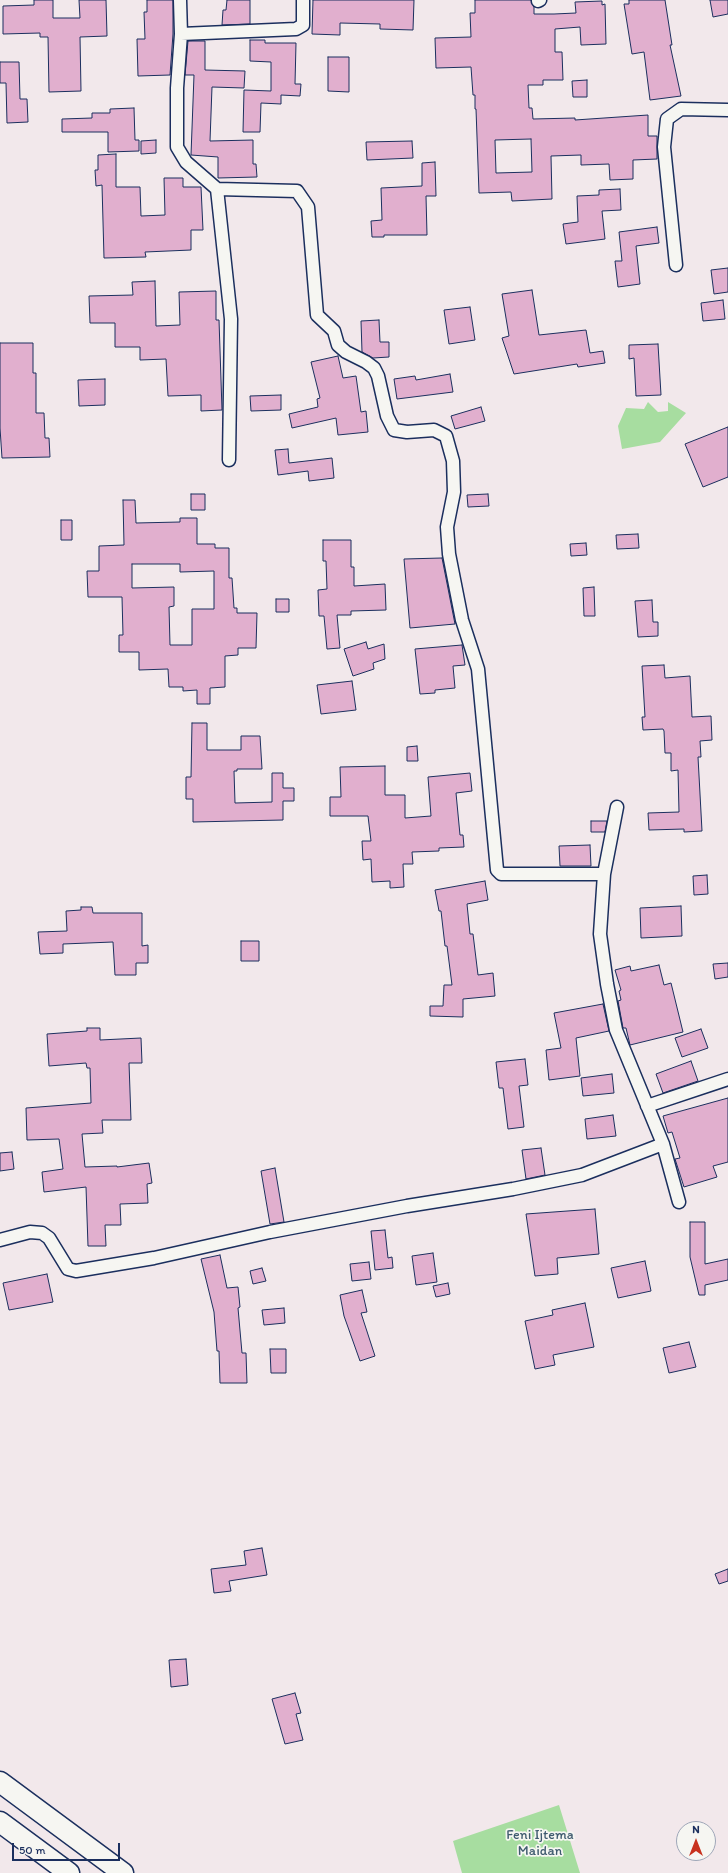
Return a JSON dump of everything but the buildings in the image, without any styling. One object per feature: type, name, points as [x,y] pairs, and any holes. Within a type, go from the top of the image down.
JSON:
[{"type":"highway","points":[[0,1782],[123,1873]]},
{"type":"highway","points":[[0,1822],[69,1873]]},
{"type":"street","points":[[180,0],[182,34],[177,88],[177,147],[186,162],[217,188],[297,191],[308,208],[317,316],[334,331],[338,345],[346,352],[366,362],[374,368],[378,376],[387,416],[394,430],[407,432],[434,430],[446,436],[453,461],[454,492],[447,527],[449,554],[462,620],[478,670],[498,870],[501,874],[604,874]]},
{"type":"street","points":[[182,34],[296,29],[303,25],[303,0]]},
{"type":"street","points":[[676,265],[664,147],[667,119],[681,110],[728,110]]},
{"type":"street","points":[[217,188],[231,319],[229,460]]},
{"type":"street","points":[[617,808],[604,874],[600,934],[607,984],[616,1030],[663,1144],[679,1202]]},
{"type":"street","points":[[647,1106],[728,1079]]},
{"type":"street","points":[[0,1240],[30,1232],[42,1233],[49,1238],[68,1269],[76,1271],[154,1258],[270,1232],[406,1206],[513,1189],[582,1175],[663,1144]]},
{"type":"green space","points":[[648,402],[658,412],[668,411],[668,402],[686,413],[660,442],[622,449],[618,426],[626,408],[644,409]]},
{"type":"green space","name":"Feni Ijtema Maidan","points":[[559,1805],[580,1873],[462,1873],[453,1841]]}]
